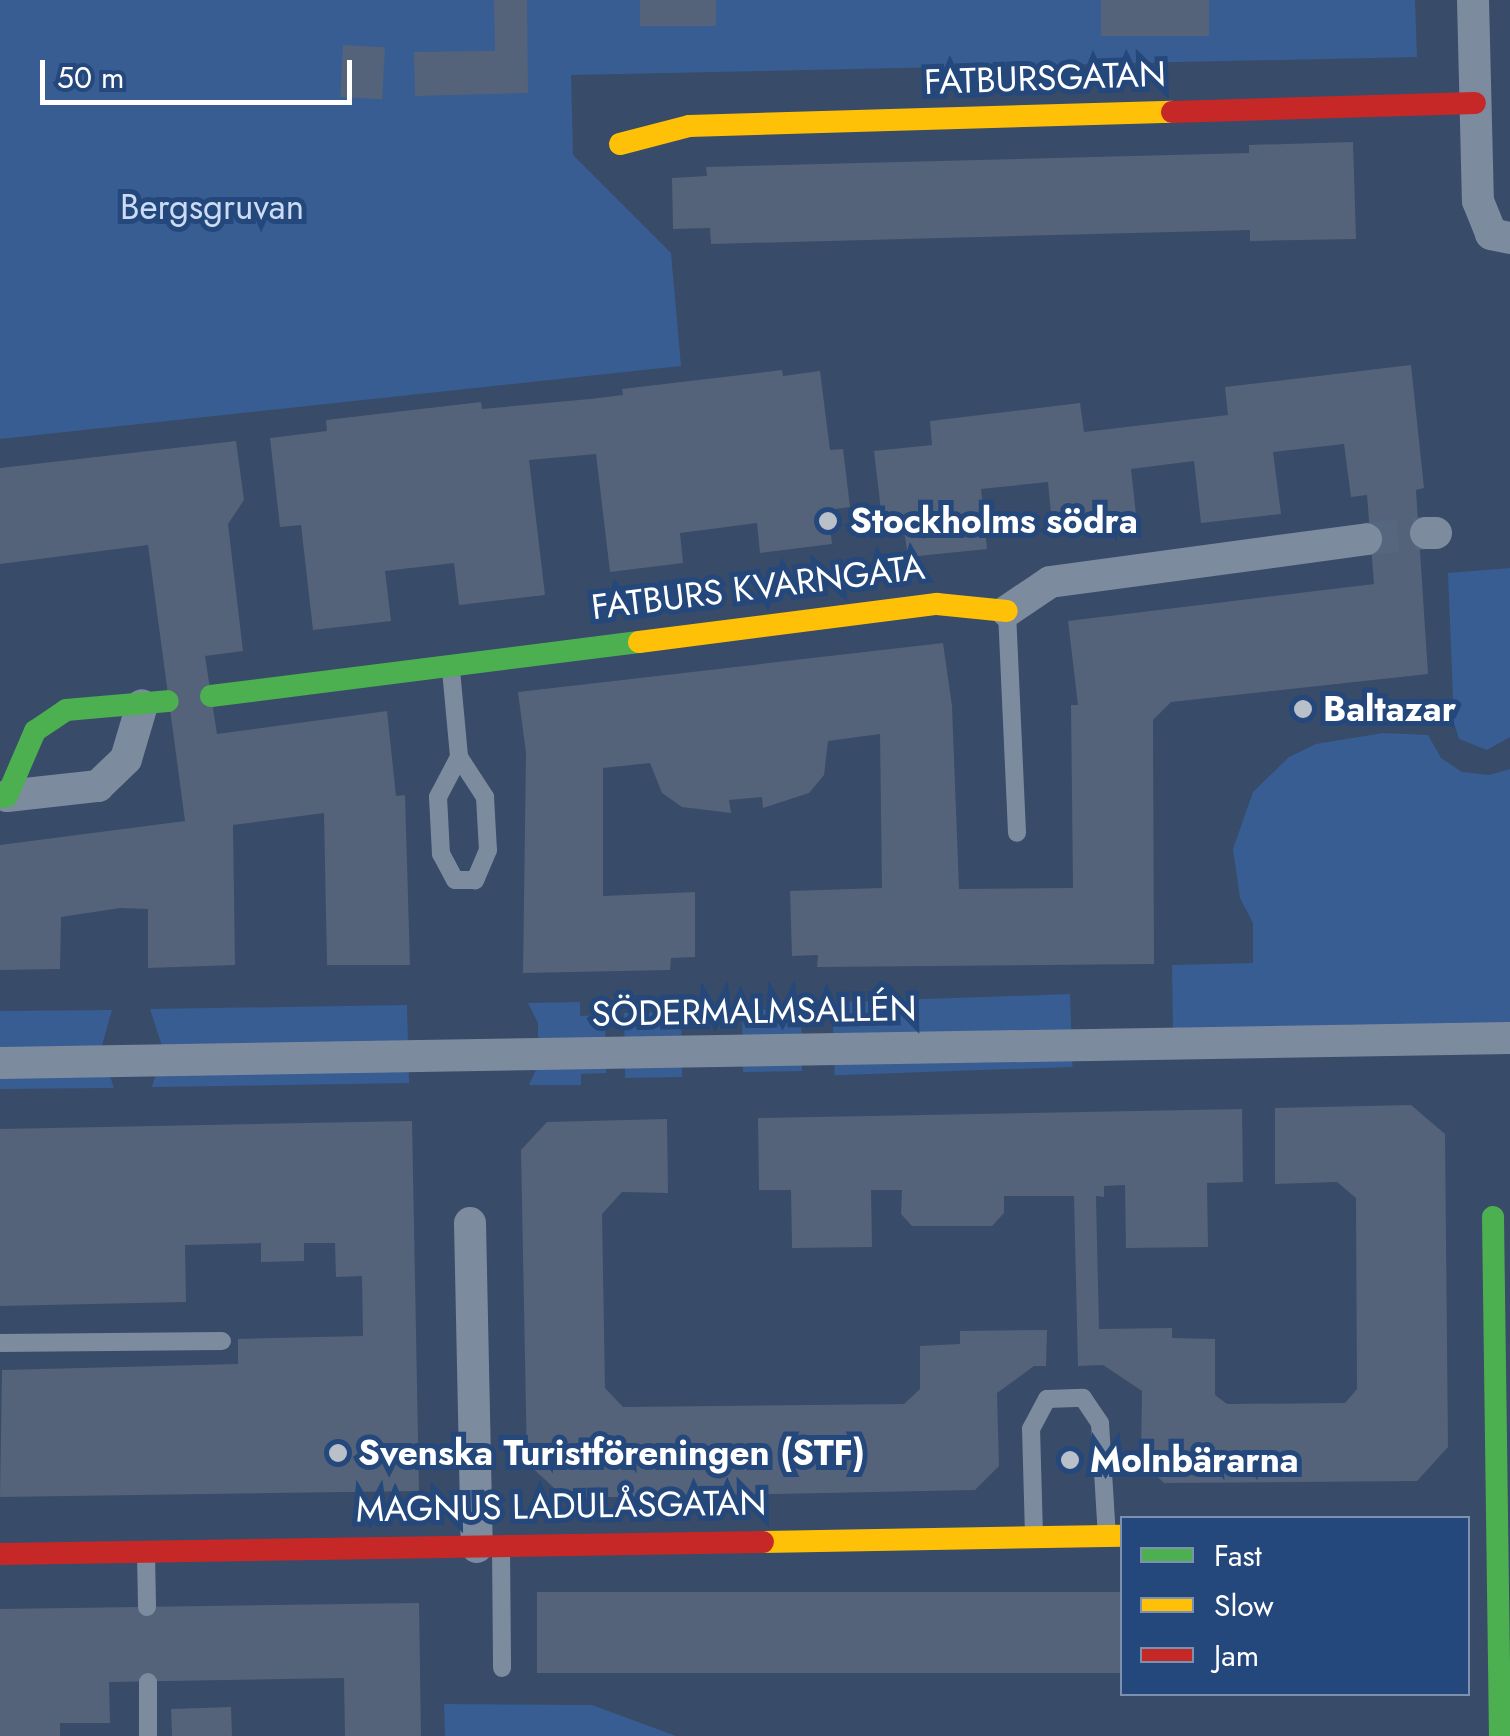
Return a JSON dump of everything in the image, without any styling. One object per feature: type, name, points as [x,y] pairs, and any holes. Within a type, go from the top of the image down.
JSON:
[{"type":"street","points":[[1473,0],[1478,201],[1501,236]]},
{"type":"street","name":"FATBURSGATAN","points":[[620,144],[689,126],[1475,103]]},
{"type":"street","points":[[1007,611],[1050,582],[1366,540]]},
{"type":"street","name":"FATBURS KVARNGATA","points":[[210,696],[937,604],[1007,611]]},
{"type":"street","points":[[4,797],[98,786],[126,759],[155,703]]},
{"type":"street","points":[[4,797],[35,730],[66,710],[155,703]]},
{"type":"street","name":"SÖDERMALMSALLÉN","points":[[0,1063],[1510,1038]]},
{"type":"street","points":[[1493,1217],[1492,1529],[1500,1736]]},
{"type":"street","points":[[470,1224],[489,1547]]},
{"type":"street","name":"MAGNUS LADULÅSGATAN","points":[[0,1554],[1115,1536]]},
{"type":"lane","points":[[1007,611],[1016,832]]},
{"type":"lane","points":[[451,664],[459,757],[485,797],[488,850],[475,880],[455,880],[441,854],[438,797],[459,757]]},
{"type":"lane","points":[[0,1343],[222,1342]]},
{"type":"lane","points":[[1034,1537],[1031,1429],[1047,1399],[1082,1398],[1100,1423],[1115,1536]]},
{"type":"lane","points":[[489,1547],[502,1668]]},
{"type":"lane","points":[[146,1554],[147,1607]]},
{"type":"lane","points":[[148,1682],[148,1736]]},
{"type":"green space","name":"Bergsgruvan","points":[[0,0],[1415,0],[1417,57],[571,75],[573,155],[671,253],[681,366],[0,439]]},
{"type":"green space","points":[[1510,568],[1510,737],[1487,750],[1459,739],[1454,723],[1448,573]]},
{"type":"green space","points":[[1383,733],[1428,735],[1441,758],[1462,772],[1489,775],[1510,769],[1510,1025],[1173,1030],[1172,965],[1253,963],[1253,923],[1240,898],[1233,849],[1253,792],[1289,757],[1316,744]]},
{"type":"green space","points":[[1070,994],[1073,1067],[835,1075],[832,1002]]},
{"type":"green space","points":[[580,1002],[580,1016],[605,1015],[606,1073],[581,1074],[581,1085],[529,1085],[538,1065],[538,1023],[528,1003]]},
{"type":"green space","points":[[407,1005],[409,1083],[152,1087],[163,1049],[150,1009]]},
{"type":"green space","points":[[801,1009],[802,1071],[743,1072],[742,1010]]},
{"type":"green space","points":[[112,1010],[101,1049],[114,1088],[0,1089],[0,1011]]},
{"type":"green space","points":[[681,1012],[682,1077],[625,1078],[624,1013]]},
{"type":"green space","points":[[444,1704],[592,1705],[676,1736],[445,1736]]},
{"type":"building","points":[[494,0],[527,0],[528,93],[415,96],[414,52],[495,51]]},
{"type":"building","points":[[640,0],[716,0],[716,26],[640,26]]},
{"type":"building","points":[[1101,0],[1209,0],[1209,36],[1101,36]]},
{"type":"building","points":[[343,45],[385,47],[382,99],[340,97]]},
{"type":"building","points":[[1353,142],[1356,239],[1250,241],[1250,230],[711,244],[710,228],[673,229],[672,178],[707,176],[706,167],[1249,153],[1249,145]]},
{"type":"building","points":[[1411,365],[1424,488],[1416,490],[1428,674],[1171,702],[1153,720],[1154,964],[817,967],[818,955],[792,956],[790,891],[882,888],[880,734],[828,741],[824,775],[809,793],[763,808],[762,797],[729,800],[731,813],[682,807],[662,793],[650,763],[603,768],[603,896],[695,892],[695,957],[671,958],[670,970],[523,973],[526,753],[518,692],[943,643],[952,706],[959,889],[1073,888],[1071,705],[1078,705],[1068,621],[1374,584],[1367,495],[1351,497],[1344,444],[1273,452],[1281,514],[1201,523],[1194,461],[1131,469],[1137,524],[1053,534],[1048,482],[981,489],[987,549],[908,557],[902,517],[882,519],[874,451],[932,445],[930,421],[1080,403],[1084,432],[1228,415],[1225,387]]},
{"type":"building","points":[[782,370],[783,376],[820,371],[830,450],[843,449],[850,507],[828,510],[832,544],[760,553],[757,523],[680,533],[683,563],[610,572],[596,454],[529,460],[545,595],[459,605],[454,563],[385,571],[391,621],[313,630],[301,525],[280,527],[270,438],[327,431],[326,420],[481,402],[482,409],[590,399],[623,395],[622,389]]},
{"type":"building","points":[[236,441],[244,500],[228,524],[243,651],[205,656],[217,734],[387,711],[396,796],[405,795],[410,965],[327,965],[324,813],[233,825],[235,965],[148,968],[148,909],[120,908],[61,917],[60,969],[0,970],[0,845],[185,821],[148,545],[0,564],[0,468]]},
{"type":"building","points":[[1411,1105],[1445,1134],[1448,1447],[1417,1481],[1164,1483],[1141,1460],[1142,1391],[1103,1365],[1078,1366],[1074,1196],[1004,1196],[1004,1213],[992,1226],[912,1226],[901,1214],[902,1190],[871,1190],[872,1247],[792,1248],[791,1190],[759,1190],[758,1118],[1242,1109],[1243,1182],[1207,1183],[1208,1247],[1126,1248],[1125,1185],[1104,1186],[1104,1197],[1096,1196],[1099,1329],[1172,1328],[1172,1338],[1215,1339],[1215,1395],[1227,1404],[1345,1403],[1357,1389],[1356,1198],[1337,1182],[1275,1184],[1275,1108]]},
{"type":"building","points":[[667,1119],[668,1193],[622,1192],[602,1214],[605,1388],[623,1407],[904,1404],[920,1389],[920,1346],[960,1344],[960,1331],[1047,1330],[1046,1366],[1034,1366],[997,1393],[999,1466],[975,1490],[565,1498],[527,1463],[521,1150],[547,1122]]},
{"type":"building","points":[[412,1121],[419,1491],[0,1497],[2,1370],[238,1364],[238,1339],[363,1336],[362,1276],[336,1277],[335,1243],[304,1243],[304,1261],[261,1262],[261,1243],[185,1245],[186,1302],[0,1306],[0,1129]]},
{"type":"building","points":[[537,1592],[1120,1592],[1120,1673],[537,1673]]},
{"type":"building","points":[[419,1603],[421,1736],[345,1736],[344,1678],[109,1682],[110,1723],[60,1723],[60,1736],[0,1736],[0,1609]]},
{"type":"building","points":[[231,1707],[232,1736],[172,1736],[171,1709]]},
{"type":"tunnel","points":[[1366,539],[1426,533]]},
{"type":"traffic: fast","points":[[211,696],[639,642]]},
{"type":"traffic: fast","points":[[0,797],[7,796],[35,731],[66,710],[168,701]]},
{"type":"traffic: fast","points":[[1493,1217],[1500,1736]]},
{"type":"traffic: slow","points":[[620,144],[689,126],[1172,112]]},
{"type":"traffic: slow","points":[[639,642],[937,604],[1007,611]]},
{"type":"traffic: slow","points":[[763,1542],[1120,1536]]},
{"type":"traffic: jam","points":[[1172,112],[1475,103]]},
{"type":"traffic: jam","points":[[0,1554],[763,1542]]},
{"type":"place","name":"Stockholms södra","points":[[828,521]]},
{"type":"place","name":"Baltazar","points":[[1303,709]]},
{"type":"place","name":"Svenska Turistföreningen (STF)","points":[[338,1453]]},
{"type":"place","name":"Molnbärarna","points":[[1070,1460]]}]
